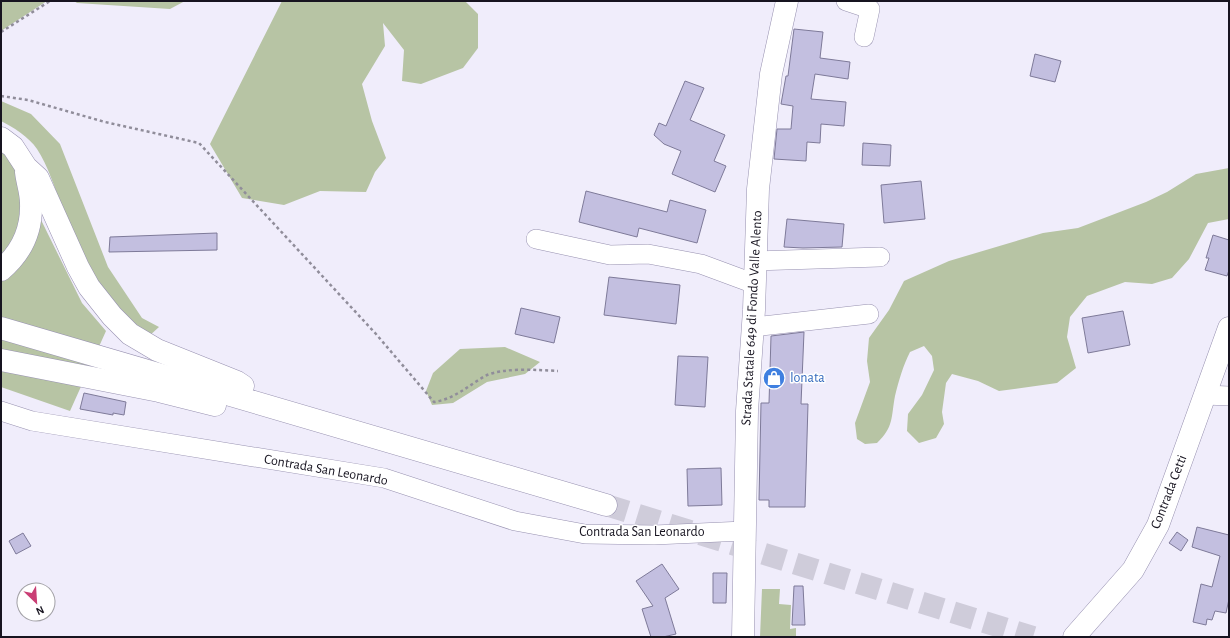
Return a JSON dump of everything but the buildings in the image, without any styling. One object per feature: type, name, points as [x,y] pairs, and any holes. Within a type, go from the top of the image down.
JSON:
[{"type":"main road","name":"Strada Statale 649 di Fondo Valle Alento","points":[[743,637],[747,411],[753,326],[758,189],[771,74],[787,1]]},
{"type":"main road","points":[[1,138],[13,147],[26,167],[38,178],[68,247],[89,287],[112,316],[130,334],[185,362],[237,382],[267,406]]},
{"type":"main road","points":[[1,270],[12,261],[21,249],[28,232],[31,201],[26,167]]},
{"type":"main road","points":[[1,328],[606,505]]},
{"type":"main road","name":"Contrada Cetti","points":[[1074,637],[1133,570],[1158,525],[1229,328]]},
{"type":"main road","points":[[1,360],[159,391],[231,409],[267,406]]},
{"type":"street","points":[[846,1],[870,9],[864,37]]},
{"type":"street","points":[[536,240],[610,255],[648,254],[701,264],[755,284]]},
{"type":"street","points":[[756,261],[880,257]]},
{"type":"street","points":[[753,326],[869,314]]},
{"type":"street","points":[[1205,395],[1229,396]]},
{"type":"street","name":"Contrada San Leonardo","points":[[1,411],[32,421],[384,478],[515,521],[585,534],[654,535],[744,531]]},
{"type":"path","points":[[1,32],[50,1]]},
{"type":"path","points":[[1,96],[28,100],[105,122],[200,143],[370,329],[434,402],[447,400],[487,375],[524,369],[558,371]]},
{"type":"green space","points":[[1,1],[47,1],[1,31]]},
{"type":"green space","points":[[74,1],[185,1],[170,9],[77,3]]},
{"type":"green space","points":[[282,1],[465,1],[478,14],[478,48],[463,68],[421,84],[402,81],[404,50],[383,23],[385,46],[362,84],[372,121],[386,158],[375,172],[366,192],[320,191],[284,205],[242,198],[210,144]]},
{"type":"green space","points":[[1,101],[31,114],[60,144],[108,267],[142,318],[159,327],[148,337],[133,327],[120,313],[96,280],[69,225],[45,163],[37,149],[25,136],[1,121]]},
{"type":"green space","points":[[1,149],[9,155],[82,303],[106,331],[70,411],[1,387]]},
{"type":"green space","points":[[1229,168],[1229,219],[1208,223],[1189,259],[1172,278],[1152,284],[1125,282],[1087,296],[1070,317],[1067,337],[1076,368],[1057,383],[999,391],[978,381],[952,374],[946,383],[942,412],[944,424],[936,438],[919,443],[907,431],[908,414],[922,395],[934,370],[932,356],[924,346],[910,352],[898,384],[891,421],[886,432],[877,443],[865,444],[857,439],[855,423],[870,382],[867,361],[869,338],[889,310],[904,281],[949,261],[1043,233],[1078,228],[1146,202],[1167,192],[1196,174]]},
{"type":"green space","points":[[505,347],[540,362],[525,374],[487,382],[453,403],[432,405],[426,391],[433,373],[460,349]]},
{"type":"green space","points":[[762,589],[780,589],[779,604],[791,605],[790,629],[796,628],[796,637],[760,637]]},
{"type":"tunnel","points":[[606,505],[1033,637]]},
{"type":"place","name":"Ionata","points":[[774,378]]}]
